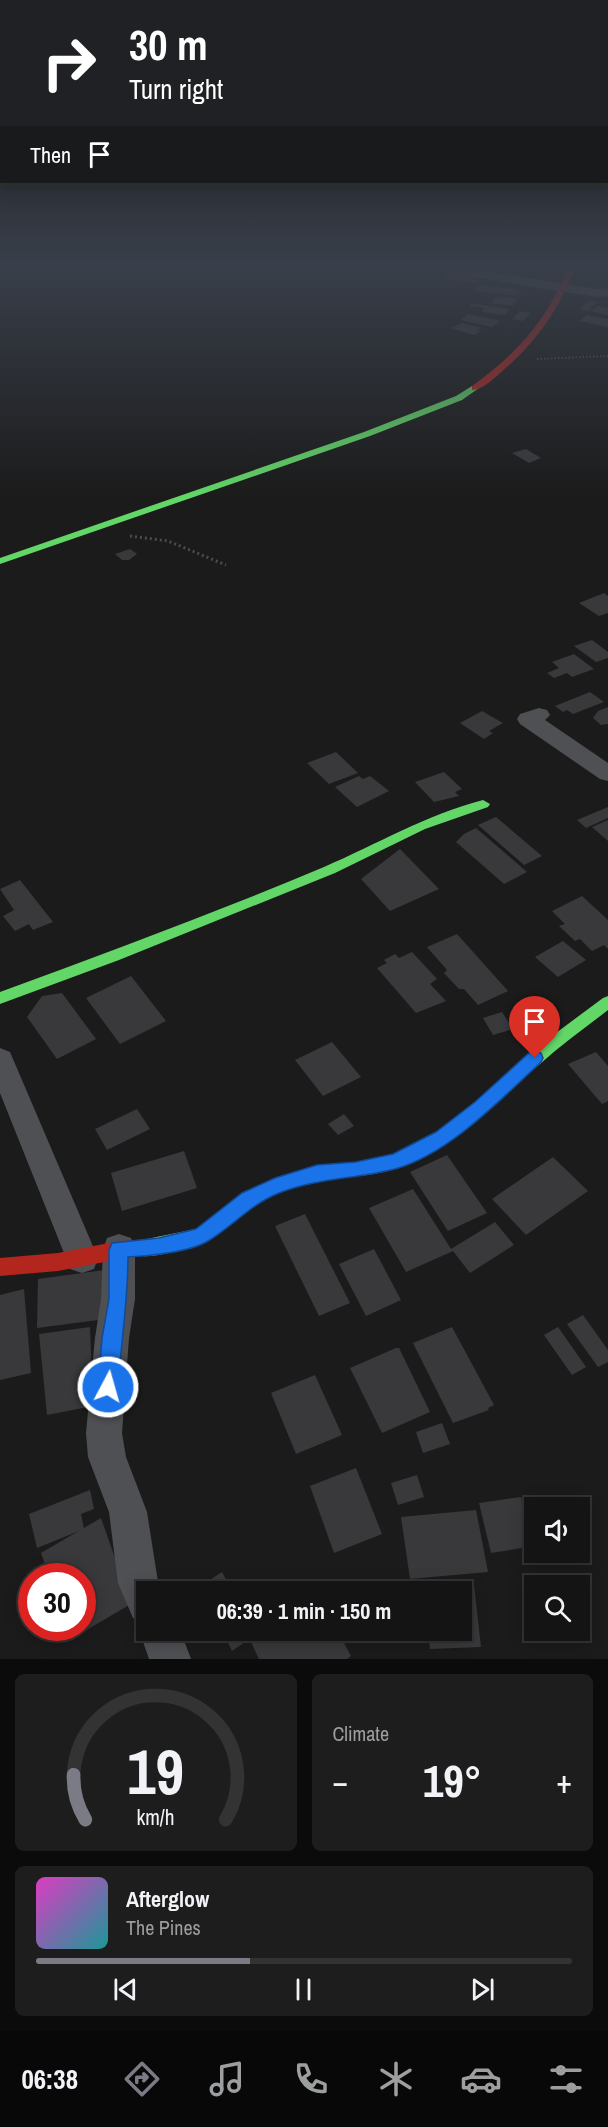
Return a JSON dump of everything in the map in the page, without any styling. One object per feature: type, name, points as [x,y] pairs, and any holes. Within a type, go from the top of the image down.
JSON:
[{"type":"street","points":[[0,561],[431,410],[468,394],[516,357],[530,342]]},
{"type":"street","points":[[539,715],[528,719],[608,774]]},
{"type":"street","points":[[0,998],[114,956],[330,870],[420,826],[483,804]]},
{"type":"street","points":[[0,1268],[159,1246],[201,1236],[248,1199],[275,1186],[317,1173],[356,1170],[396,1161],[450,1131],[535,1058],[608,1002]]},
{"type":"street","points":[[0,1060],[23,1109],[53,1194],[82,1258]]},
{"type":"street","points":[[119,1250],[118,1299],[112,1338],[104,1432],[107,1457],[128,1512],[138,1581]]},
{"type":"street","points":[[163,1641],[170,1659]]},
{"type":"path","points":[[516,357],[558,360],[588,355],[608,356]]},
{"type":"path","points":[[102,527],[126,536],[168,541],[226,566]]},
{"type":"building","points":[[526,449],[541,458],[529,463],[512,453]]},
{"type":"building","points":[[130,549],[137,554],[129,560],[122,560],[115,554]]},
{"type":"building","points":[[604,593],[608,596],[608,613],[599,616],[579,603]]},
{"type":"building","points":[[592,640],[608,652],[608,658],[596,662],[574,646]]},
{"type":"building","points":[[574,654],[594,669],[572,677],[567,673],[554,678],[547,673],[559,668],[552,662]]},
{"type":"building","points":[[590,692],[604,702],[573,714],[567,710],[563,712],[555,706]]},
{"type":"building","points":[[608,707],[608,724],[601,725],[593,718],[598,711]]},
{"type":"building","points":[[482,711],[503,723],[489,731],[493,733],[484,739],[460,723]]},
{"type":"building","points":[[336,752],[358,773],[329,784],[307,763]]},
{"type":"building","points":[[444,772],[462,789],[455,792],[459,796],[434,802],[415,782]]},
{"type":"building","points":[[359,776],[363,779],[370,776],[389,791],[357,807],[335,787]]},
{"type":"building","points":[[608,807],[608,818],[586,828],[577,820]]},
{"type":"building","points":[[496,817],[542,856],[524,865],[478,825]]},
{"type":"building","points":[[608,820],[608,841],[592,827]]},
{"type":"building","points":[[476,828],[527,872],[504,884],[456,842],[464,834]]},
{"type":"building","points":[[400,849],[439,889],[390,911],[361,879]]},
{"type":"building","points":[[20,880],[53,922],[33,930],[29,924],[15,931],[3,916],[14,910],[0,889]]},
{"type":"building","points":[[582,896],[608,920],[608,949],[604,945],[592,951],[580,939],[575,941],[559,926],[565,924],[552,911]]},
{"type":"building","points":[[457,934],[508,991],[478,1005],[464,989],[459,989],[444,973],[447,970],[427,947]]},
{"type":"building","points":[[563,941],[586,960],[558,977],[535,957]]},
{"type":"building","points":[[412,952],[437,979],[430,984],[446,1001],[416,1013],[377,968],[387,963],[384,960],[395,954],[399,958]]},
{"type":"building","points":[[131,976],[166,1021],[120,1044],[86,998]]},
{"type":"building","points":[[62,993],[96,1039],[57,1059],[27,1017],[42,996]]},
{"type":"building","points":[[502,1012],[513,1029],[493,1035],[483,1018]]},
{"type":"building","points":[[332,1042],[361,1077],[323,1096],[295,1060]]},
{"type":"building","points":[[596,1052],[608,1066],[608,1101],[602,1104],[568,1064]]},
{"type":"building","points":[[137,1109],[150,1129],[107,1150],[95,1129]]},
{"type":"building","points":[[344,1114],[354,1126],[338,1135],[328,1124]]},
{"type":"building","points":[[184,1151],[197,1188],[122,1211],[111,1173]]},
{"type":"building","points":[[447,1155],[487,1213],[448,1231],[410,1172]]},
{"type":"building","points":[[553,1157],[588,1191],[526,1235],[492,1199]]},
{"type":"building","points":[[413,1189],[451,1249],[495,1222],[514,1245],[470,1273],[453,1251],[406,1272],[369,1208]]},
{"type":"building","points":[[305,1214],[350,1303],[319,1316],[275,1226]]},
{"type":"building","points":[[374,1249],[401,1300],[366,1316],[339,1264]]},
{"type":"building","points":[[104,1270],[106,1319],[37,1328],[38,1279]]},
{"type":"building","points":[[24,1289],[31,1373],[0,1380],[0,1295]]},
{"type":"building","points":[[583,1315],[608,1350],[608,1362],[598,1367],[567,1324]]},
{"type":"building","points":[[90,1327],[93,1406],[47,1415],[39,1334]]},
{"type":"building","points":[[452,1327],[494,1405],[488,1408],[489,1410],[453,1423],[413,1343]]},
{"type":"building","points":[[558,1327],[586,1367],[572,1375],[544,1335]]},
{"type":"building","points":[[399,1348],[430,1412],[382,1433],[350,1368]]},
{"type":"building","points":[[315,1375],[342,1435],[296,1454],[271,1393]]},
{"type":"building","points":[[442,1423],[450,1444],[423,1453],[416,1432]]},
{"type":"building","points":[[356,1468],[382,1534],[334,1553],[310,1486]]},
{"type":"building","points":[[417,1475],[424,1497],[398,1505],[391,1483]]},
{"type":"building","points":[[90,1490],[94,1509],[81,1514],[84,1529],[37,1548],[29,1514]]},
{"type":"building","points":[[521,1497],[524,1508],[524,1548],[491,1553],[479,1503]]},
{"type":"building","points":[[476,1510],[488,1572],[410,1579],[401,1517]]},
{"type":"building","points":[[101,1518],[131,1604],[96,1624],[96,1563],[44,1563],[41,1553]]},
{"type":"building","points":[[222,1572],[227,1581],[208,1581]]},
{"type":"building","points":[[472,1585],[474,1585],[481,1647],[430,1649],[429,1641],[472,1641]]},
{"type":"building","points":[[227,1641],[246,1641],[232,1651]]},
{"type":"building","points":[[343,1641],[351,1656],[347,1659],[259,1659],[251,1642]]},
{"type":"traffic: fast","points":[[0,561],[367,434],[459,398],[475,388]]},
{"type":"traffic: fast","points":[[0,998],[114,956],[330,870],[420,826],[483,804]]},
{"type":"traffic: fast","points":[[139,1248],[159,1246],[201,1236],[248,1199],[275,1186],[317,1173],[356,1170],[396,1161],[442,1138],[481,1107],[535,1058],[608,1002]]},
{"type":"traffic: jam","points":[[475,388],[492,376],[528,342]]},
{"type":"traffic: jam","points":[[0,1267],[58,1262],[119,1249],[139,1248]]},
{"type":"route","points":[[108,1387],[118,1299],[119,1250],[159,1246],[201,1236],[248,1199],[275,1186],[317,1173],[356,1170],[396,1161],[442,1137],[481,1107],[535,1058]]}]
